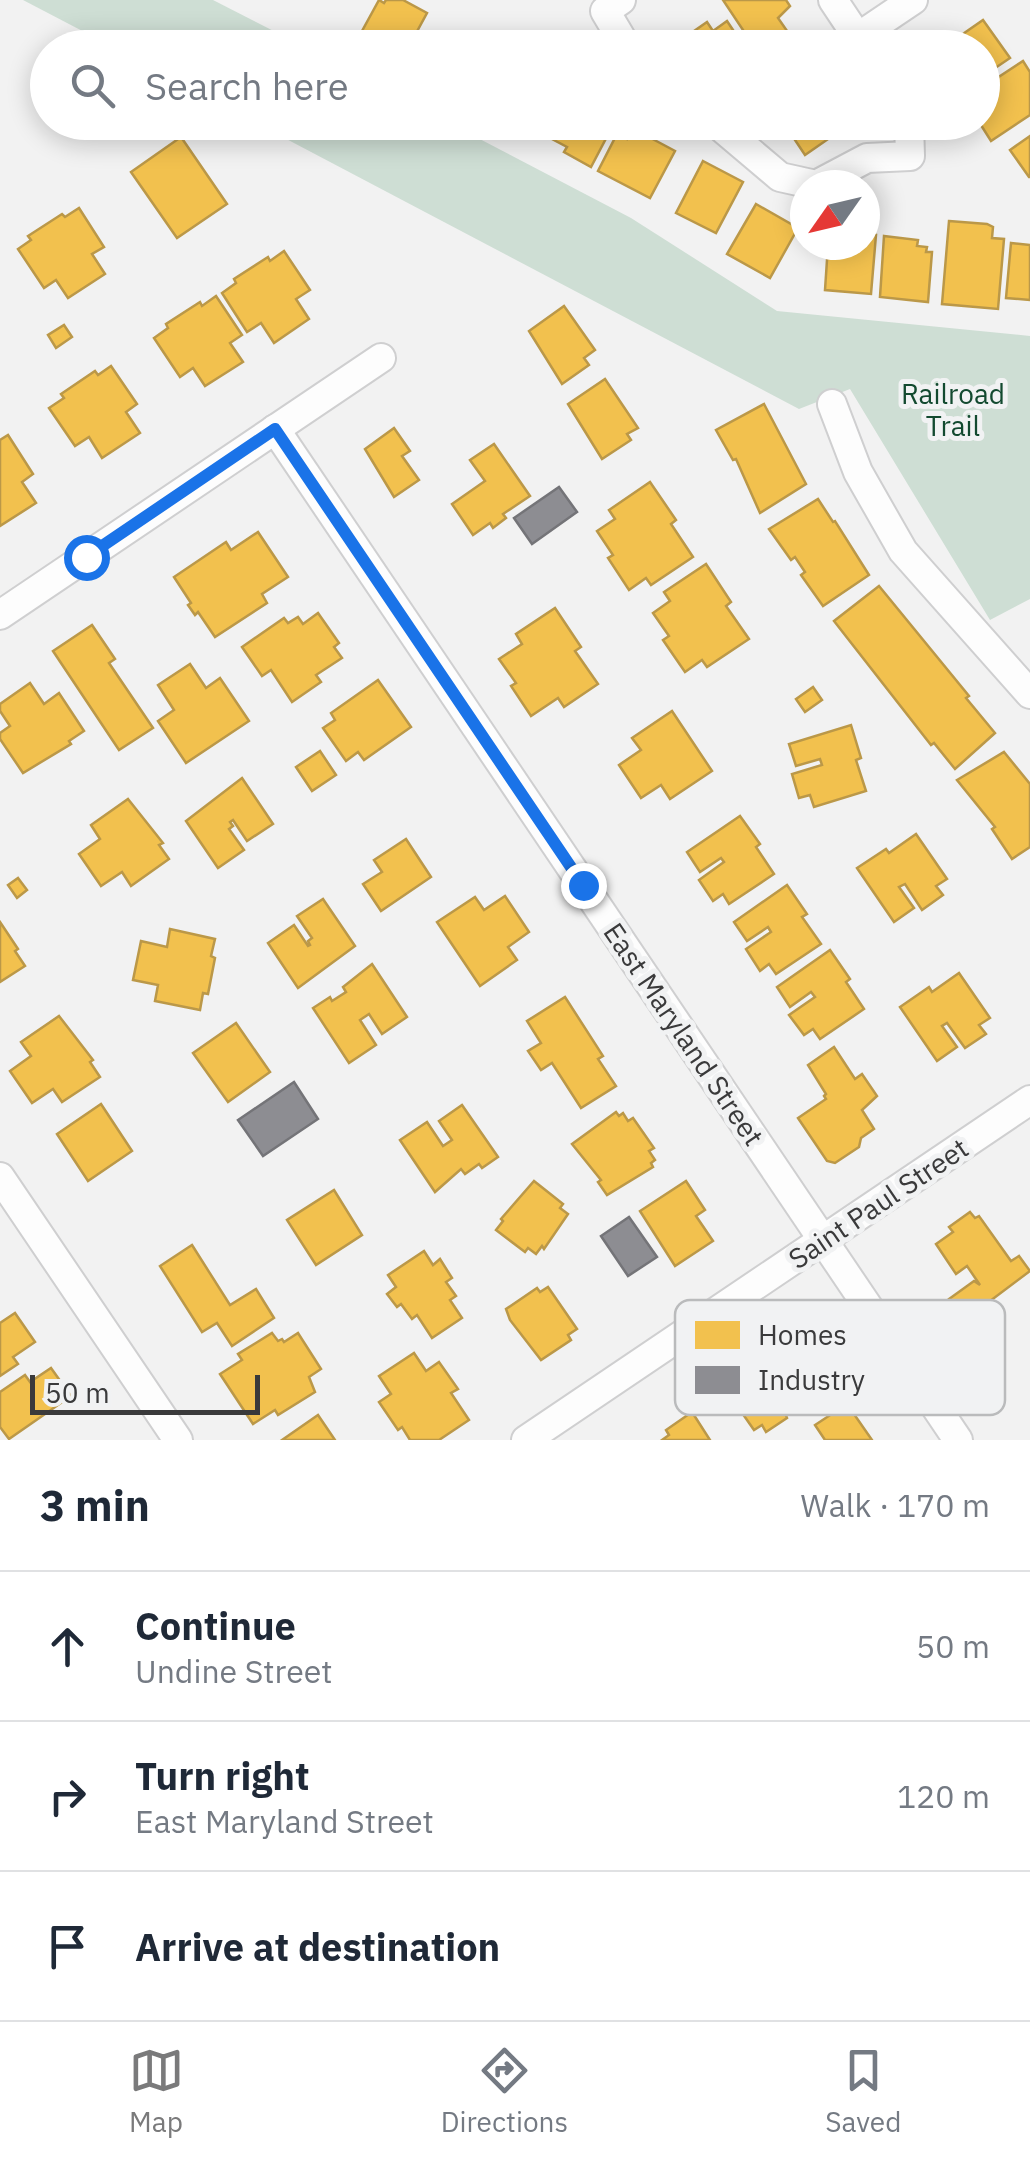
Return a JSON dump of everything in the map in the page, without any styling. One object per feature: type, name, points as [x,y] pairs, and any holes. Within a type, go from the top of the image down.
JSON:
[{"type":"street","points":[[833,0],[854,30]]},
{"type":"street","points":[[877,30],[913,0]]},
{"type":"street","points":[[613,5],[622,30]]},
{"type":"street","points":[[736,140],[780,177],[816,185],[867,158],[910,156],[910,140]]},
{"type":"street","points":[[0,616],[381,358]]},
{"type":"street","points":[[832,404],[858,472],[903,551],[1030,694]]},
{"type":"street","name":"East Maryland Street","points":[[275,429],[863,1300]]},
{"type":"street","name":"Saint Paul Street","points":[[733,1300],[1030,1100]]},
{"type":"street","points":[[0,1177],[178,1440]]},
{"type":"street","name":"Saint Paul Street","points":[[526,1440],[675,1339]]},
{"type":"street","name":"East Maryland Street","points":[[941,1415],[958,1440]]},
{"type":"green space","points":[[23,0],[213,0],[272,30],[80,30]]},
{"type":"green space","name":"Railroad Trail","points":[[288,140],[482,140],[631,218],[777,311],[1030,336],[1030,599],[990,620],[850,389],[799,409]]},
{"type":"building: Homes","points":[[379,0],[403,0],[427,13],[418,30],[363,30]]},
{"type":"building: Homes","points":[[723,0],[786,0],[790,6],[778,18],[786,30],[743,30]]},
{"type":"building: Homes","points":[[983,20],[990,30],[969,30]]},
{"type":"building: Homes","points":[[727,21],[733,30],[714,30]]},
{"type":"building: Homes","points":[[707,22],[712,30],[696,30]]},
{"type":"building: Homes","points":[[1000,44],[1010,58],[1000,65]]},
{"type":"building: Homes","points":[[1023,61],[1030,72],[1030,115],[1000,135],[1000,76]]},
{"type":"building: Homes","points":[[1030,136],[1030,177],[1029,177],[1010,150]]},
{"type":"building: Homes","points":[[177,140],[183,140],[227,204],[177,238],[131,172]]},
{"type":"building: Homes","points":[[554,140],[605,140],[591,167],[564,152],[567,147]]},
{"type":"building: Homes","points":[[614,140],[654,140],[675,151],[650,198],[598,171]]},
{"type":"building: Homes","points":[[795,140],[827,140],[805,155]]},
{"type":"building: Homes","points":[[703,161],[743,182],[716,233],[676,213]]},
{"type":"building: Homes","points":[[756,204],[790,223],[790,242],[770,278],[727,254]]},
{"type":"building: Homes","points":[[79,208],[104,247],[92,254],[105,274],[68,298],[56,280],[44,288],[18,249],[31,240],[28,236]]},
{"type":"building: Homes","points":[[949,221],[987,224],[993,227],[992,238],[1004,239],[998,309],[942,304]]},
{"type":"building: Homes","points":[[884,236],[918,240],[917,246],[932,252],[928,302],[880,297]]},
{"type":"building: Homes","points":[[1011,243],[1030,245],[1030,300],[1006,298]]},
{"type":"building: Homes","points":[[284,251],[310,290],[296,299],[309,319],[274,343],[261,323],[247,332],[222,293],[236,283],[234,279]]},
{"type":"building: Homes","points":[[827,260],[874,260],[871,294],[825,290]]},
{"type":"building: Homes","points":[[216,296],[242,335],[230,343],[243,362],[205,386],[193,368],[180,377],[154,338],[168,328],[166,324]]},
{"type":"building: Homes","points":[[564,306],[595,350],[584,358],[589,365],[562,384],[529,331]]},
{"type":"building: Homes","points":[[64,325],[72,337],[56,348],[48,335]]},
{"type":"building: Homes","points":[[111,366],[137,404],[126,412],[140,433],[102,458],[89,437],[75,446],[49,408],[64,398],[61,394],[95,371],[98,375]]},
{"type":"building: Homes","points":[[605,379],[638,428],[627,434],[631,440],[602,459],[568,404]]},
{"type":"building: Homes","points":[[764,404],[806,484],[760,513],[736,459],[733,460],[716,430]]},
{"type":"building: Homes","points":[[394,428],[410,451],[402,456],[419,480],[394,497],[365,449]]},
{"type":"building: Homes","points":[[8,435],[33,474],[22,482],[36,503],[0,526],[0,440]]},
{"type":"building: Homes","points":[[494,444],[530,496],[503,514],[506,518],[493,528],[490,523],[473,535],[452,504],[485,481],[470,460]]},
{"type":"building: Homes","points":[[650,482],[676,520],[671,524],[693,557],[651,585],[646,578],[629,590],[608,558],[613,555],[597,531],[615,519],[609,510]]},
{"type":"building: Homes","points":[[818,499],[869,575],[823,606],[801,575],[805,572],[795,557],[791,560],[769,529]]},
{"type":"building: Homes","points":[[258,532],[288,577],[262,594],[267,603],[215,637],[198,612],[195,615],[188,605],[191,603],[174,577],[226,542],[231,550]]},
{"type":"building: Homes","points":[[706,564],[731,602],[726,606],[749,639],[707,667],[702,660],[685,672],[663,640],[669,636],[653,613],[670,601],[664,592]]},
{"type":"building: Homes","points":[[879,586],[995,733],[955,769],[934,743],[931,745],[834,621]]},
{"type":"building: Homes","points":[[555,608],[581,647],[575,651],[598,684],[564,707],[558,698],[531,716],[511,686],[516,683],[499,659],[522,644],[516,634]]},
{"type":"building: Homes","points":[[318,613],[339,643],[334,647],[342,658],[316,675],[321,682],[292,702],[271,670],[262,676],[242,647],[284,618],[288,623],[298,617],[303,624]]},
{"type":"building: Homes","points":[[92,625],[115,659],[109,663],[153,728],[119,750],[53,651]]},
{"type":"building: Homes","points":[[190,664],[206,688],[220,678],[249,721],[186,763],[158,721],[174,710],[158,685]]},
{"type":"building: Homes","points":[[378,680],[411,727],[364,760],[358,752],[346,761],[323,728],[335,720],[331,713]]},
{"type":"building: Homes","points":[[30,683],[44,704],[59,693],[84,731],[69,741],[71,744],[23,773],[0,739],[0,733],[10,726],[0,704]]},
{"type":"building: Homes","points":[[813,687],[822,700],[805,712],[796,699]]},
{"type":"building: Homes","points":[[672,711],[712,771],[670,799],[661,785],[641,798],[619,765],[641,750],[632,738]]},
{"type":"building: Homes","points":[[851,725],[866,791],[814,807],[810,795],[799,798],[792,774],[822,765],[820,759],[796,766],[789,744]]},
{"type":"building: Homes","points":[[320,751],[336,775],[312,791],[296,767]]},
{"type":"building: Homes","points":[[1004,752],[1030,784],[1030,847],[1012,859],[992,829],[995,827],[957,780]]},
{"type":"building: Homes","points":[[242,778],[273,824],[247,841],[233,820],[230,822],[233,826],[229,829],[244,850],[218,868],[186,821]]},
{"type":"building: Homes","points":[[128,799],[163,843],[159,845],[169,859],[131,886],[122,872],[101,886],[79,854],[100,839],[91,825]]},
{"type":"building: Homes","points":[[740,816],[760,844],[756,847],[774,874],[729,904],[723,894],[713,901],[699,880],[724,862],[721,858],[700,872],[687,852]]},
{"type":"building: Homes","points":[[916,834],[947,879],[936,886],[943,895],[922,910],[905,884],[899,887],[914,908],[894,922],[857,868]]},
{"type":"building: Homes","points":[[406,839],[431,877],[381,911],[363,884],[382,872],[374,860]]},
{"type":"building: Homes","points":[[18,878],[27,890],[17,898],[8,885]]},
{"type":"building: Homes","points":[[787,885],[821,944],[776,974],[769,964],[760,971],[746,949],[771,932],[768,927],[747,941],[734,922]]},
{"type":"building: Homes","points":[[505,896],[529,932],[508,947],[517,960],[480,986],[437,922],[475,897],[484,910]]},
{"type":"building: Homes","points":[[323,899],[355,946],[298,988],[268,943],[294,925],[310,945],[308,941],[312,938],[297,916]]},
{"type":"building: Homes","points":[[0,922],[25,966],[0,982]]},
{"type":"building: Homes","points":[[170,929],[215,939],[208,994],[203,993],[200,1010],[155,1001],[158,985],[133,980],[141,941],[167,947]]},
{"type":"building: Homes","points":[[830,950],[864,1009],[820,1039],[813,1029],[804,1035],[789,1015],[815,997],[811,992],[790,1007],[777,987]]},
{"type":"building: Homes","points":[[372,964],[407,1017],[382,1034],[369,1014],[360,1020],[376,1045],[349,1063],[313,1008],[346,992],[343,987]]},
{"type":"building: Homes","points":[[959,973],[990,1018],[979,1025],[986,1034],[965,1048],[947,1023],[942,1026],[957,1047],[937,1061],[900,1007]]},
{"type":"building: Homes","points":[[565,997],[603,1056],[598,1059],[616,1086],[581,1108],[552,1063],[541,1070],[528,1051],[541,1043],[527,1021]]},
{"type":"building: Homes","points":[[59,1016],[93,1060],[90,1062],[100,1077],[62,1102],[53,1089],[32,1103],[10,1071],[31,1056],[21,1042]]},
{"type":"building: Homes","points":[[236,1023],[270,1072],[228,1102],[193,1053]]},
{"type":"building: Homes","points":[[834,1047],[855,1079],[862,1074],[877,1096],[862,1110],[874,1129],[861,1138],[859,1147],[835,1163],[827,1161],[798,1118],[826,1099],[808,1065]]},
{"type":"building: Homes","points":[[101,1104],[132,1151],[88,1181],[57,1134]]},
{"type":"building: Homes","points":[[462,1105],[498,1157],[465,1174],[461,1169],[435,1192],[400,1140],[427,1122],[443,1146],[452,1140],[439,1121]]},
{"type":"building: Homes","points":[[616,1112],[619,1116],[623,1113],[628,1121],[633,1118],[654,1148],[649,1151],[655,1160],[651,1163],[653,1167],[607,1195],[598,1182],[601,1180],[572,1144]]},
{"type":"building: Homes","points":[[534,1181],[563,1204],[560,1208],[568,1214],[544,1249],[542,1246],[536,1254],[528,1248],[525,1252],[496,1230]]},
{"type":"building: Homes","points":[[686,1181],[705,1210],[696,1216],[713,1241],[675,1266],[640,1211]]},
{"type":"building: Homes","points":[[334,1190],[362,1235],[316,1265],[287,1220]]},
{"type":"building: Homes","points":[[970,1212],[975,1218],[979,1216],[1011,1261],[1019,1256],[1030,1271],[991,1300],[950,1300],[974,1281],[980,1285],[967,1266],[956,1274],[936,1244],[953,1232],[949,1227]]},
{"type":"building: Homes","points":[[192,1245],[230,1305],[256,1289],[274,1318],[232,1346],[217,1323],[202,1332],[160,1266]]},
{"type":"building: Homes","points":[[424,1251],[433,1265],[440,1259],[452,1278],[446,1282],[456,1296],[450,1300],[462,1318],[432,1338],[417,1315],[412,1319],[387,1294],[396,1287],[388,1275]]},
{"type":"building: Homes","points":[[548,1287],[577,1329],[568,1335],[571,1340],[541,1360],[506,1309],[537,1288],[540,1292]]},
{"type":"building: Homes","points":[[15,1313],[35,1342],[13,1357],[18,1364],[0,1376],[0,1323]]},
{"type":"building: Homes","points":[[272,1333],[284,1342],[298,1333],[321,1369],[309,1377],[315,1392],[278,1415],[275,1410],[253,1424],[220,1374],[242,1360],[238,1354]]},
{"type":"building: Homes","points":[[414,1353],[426,1371],[439,1362],[458,1389],[451,1393],[469,1420],[439,1440],[410,1440],[379,1402],[391,1394],[379,1376]]},
{"type":"building: Homes","points":[[51,1368],[71,1396],[9,1439],[0,1427],[0,1392],[25,1375],[30,1382]]},
{"type":"building: Homes","points":[[318,1415],[335,1440],[282,1440]]},
{"type":"building: Homes","points":[[694,1415],[710,1440],[662,1440],[669,1435],[666,1430]]},
{"type":"building: Homes","points":[[744,1415],[786,1415],[766,1432],[762,1425],[754,1430]]},
{"type":"building: Homes","points":[[830,1415],[855,1415],[872,1440],[825,1440],[815,1425]]},
{"type":"building: Industry","points":[[559,487],[577,512],[532,544],[514,518]]},
{"type":"building: Industry","points":[[294,1082],[318,1119],[263,1156],[238,1120]]},
{"type":"building: Industry","points":[[629,1217],[657,1257],[628,1276],[601,1236]]},
{"type":"route","points":[[86,557],[275,429],[583,885]]}]
